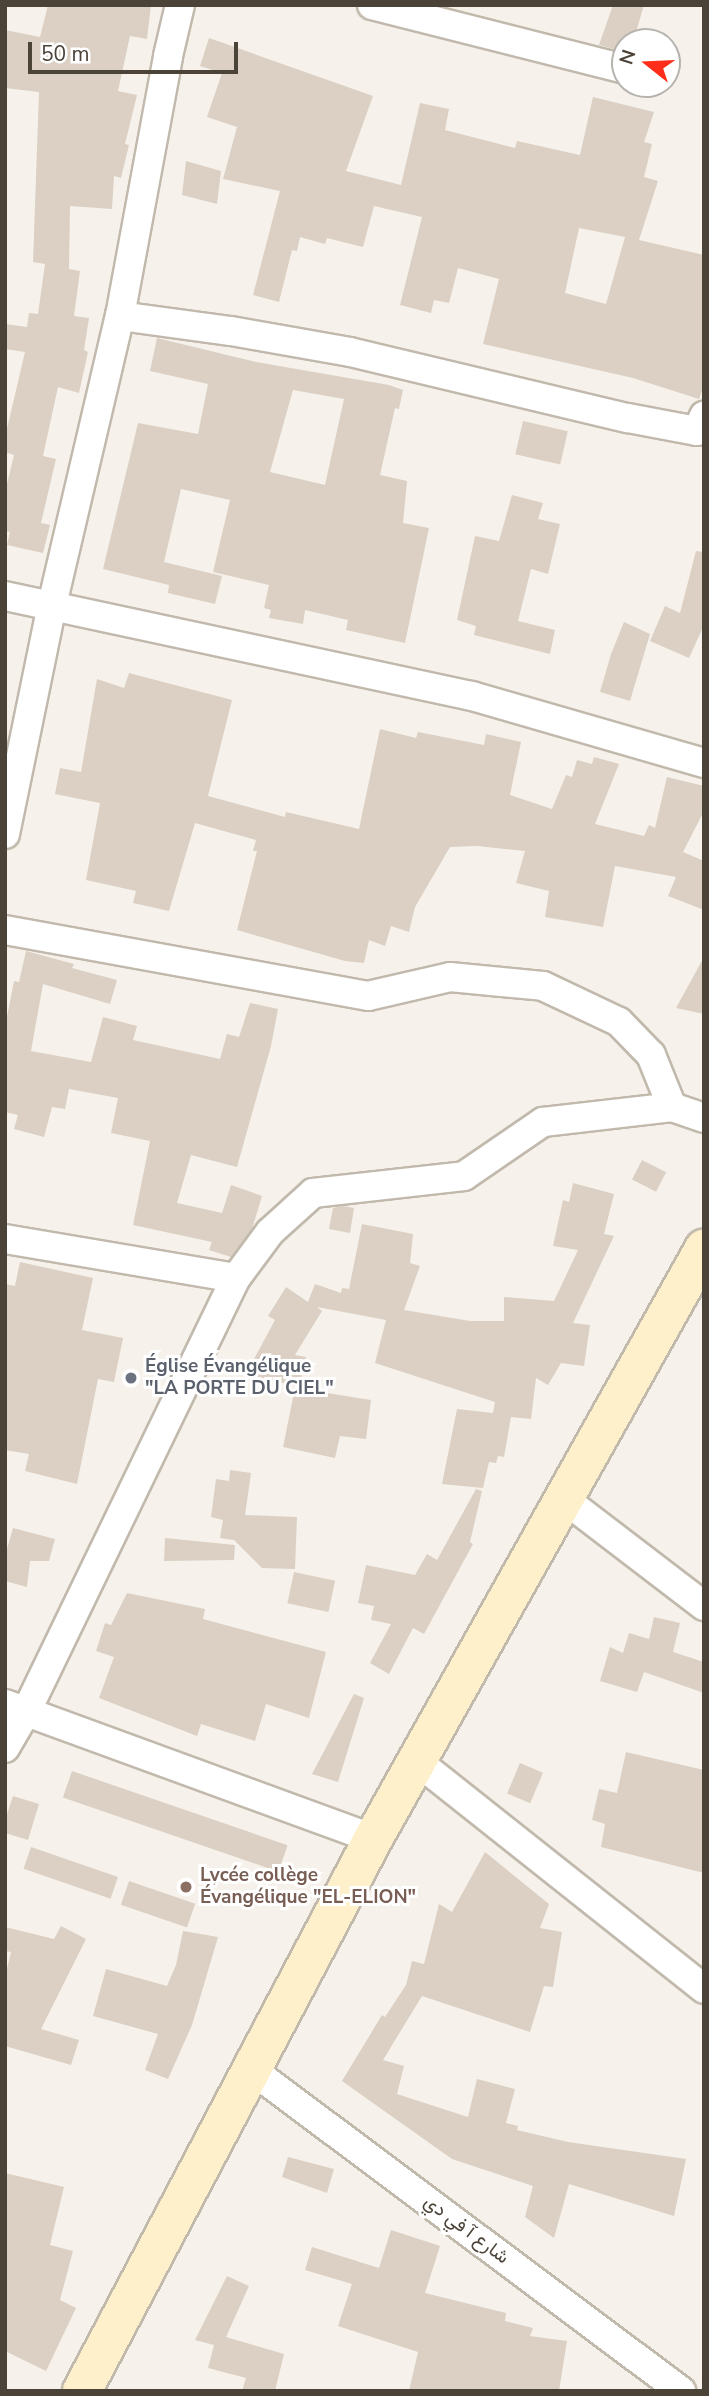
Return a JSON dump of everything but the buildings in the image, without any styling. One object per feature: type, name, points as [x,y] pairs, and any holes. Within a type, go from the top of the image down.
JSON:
[{"type":"street","points":[[5,834],[52,605],[120,316],[168,56],[180,5]]},
{"type":"street","points":[[372,5],[611,65]]},
{"type":"street","points":[[120,316],[231,331],[350,352],[628,418],[697,431],[704,416]]},
{"type":"street","points":[[5,596],[472,696],[704,762]]},
{"type":"street","points":[[5,930],[368,996],[450,977],[543,986],[619,1022],[651,1055],[672,1107]]},
{"type":"street","points":[[5,1748],[16,1708],[236,1278],[270,1232],[313,1193],[464,1177],[543,1122],[672,1107],[704,1118]]},
{"type":"street","points":[[5,1238],[236,1278]]},
{"type":"street","points":[[82,2391],[373,1839],[704,1249]]},
{"type":"street","points":[[564,1499],[704,1606]]},
{"type":"street","points":[[16,1708],[373,1839]]},
{"type":"street","points":[[418,1762],[704,1989]]},
{"type":"street","name":"شارع آ في دي","points":[[252,2070],[681,2391]]},
{"type":"place","name":"Église Évangélique \"LA PORTE DU CIEL\"","points":[[131,1378]]},
{"type":"place","name":"Lycée collège Évangélique \"EL-ELION\"","points":[[186,1887]]}]
